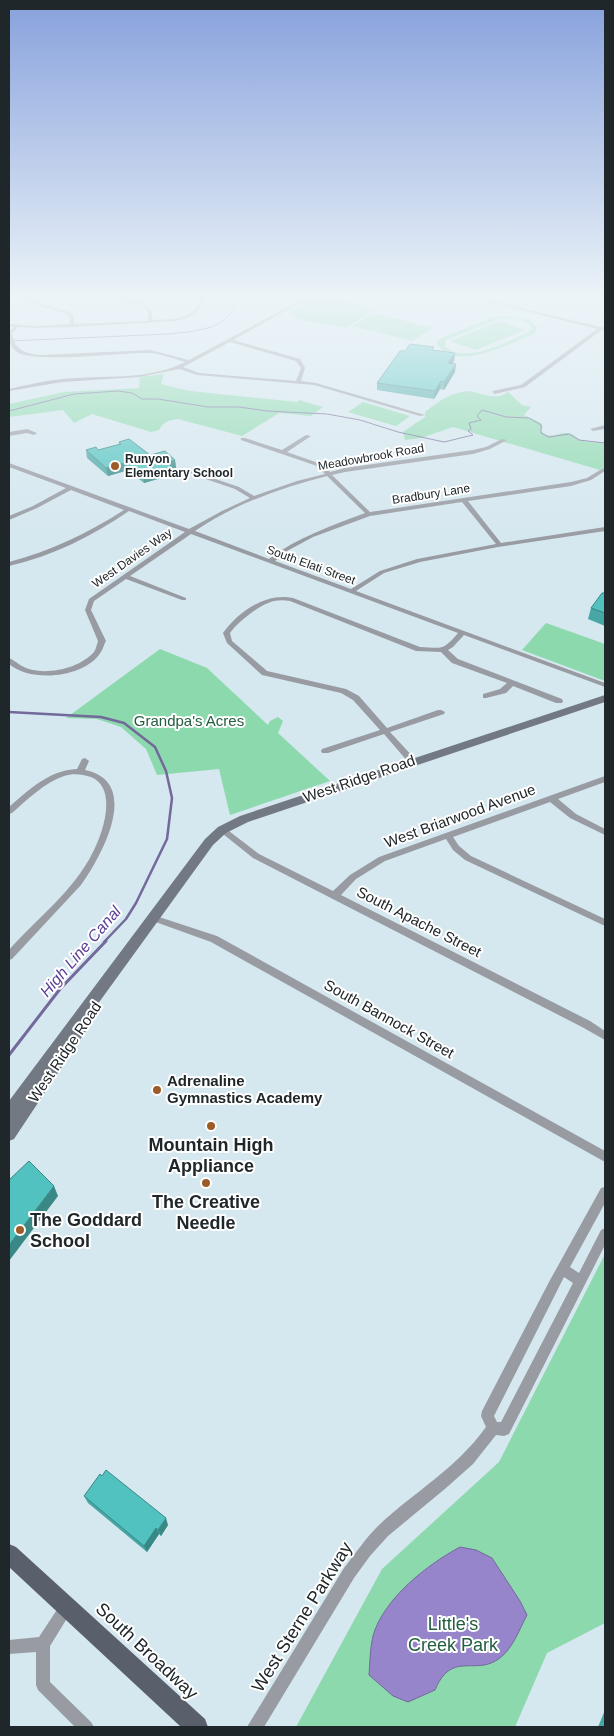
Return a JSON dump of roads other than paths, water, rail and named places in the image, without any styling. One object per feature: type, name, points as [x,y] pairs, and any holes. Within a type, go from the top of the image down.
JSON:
[{"type":"main road","name":"South Broadway","points":[[9,1554],[197,1727]]},
{"type":"street","points":[[9,390],[57,381],[95,378]]},
{"type":"street","points":[[248,378],[323,386],[422,415]]},
{"type":"street","points":[[298,382],[300,378]]},
{"type":"street","points":[[495,392],[523,386],[534,378]]},
{"type":"street","points":[[593,429],[605,427]]},
{"type":"street","points":[[9,434],[27,431],[34,433]]},
{"type":"street","points":[[283,452],[308,436]]},
{"type":"street","points":[[243,438],[319,465],[369,514]]},
{"type":"street","name":"Meadowbrook Road","points":[[190,532],[224,512],[254,498],[327,474],[473,452],[488,448],[504,440]]},
{"type":"street","name":"South Elati Street","points":[[10,467],[129,509],[605,685]]},
{"type":"street","name":"Bradbury Lane","points":[[269,562],[284,550],[311,536],[369,514],[575,483],[589,479],[605,469]]},
{"type":"street","points":[[190,472],[237,488],[254,498]]},
{"type":"street","points":[[9,518],[35,507],[70,488]]},
{"type":"street","points":[[464,500],[500,545]]},
{"type":"street","points":[[9,564],[78,541],[129,509]]},
{"type":"street","points":[[350,592],[373,577],[419,560],[605,529]]},
{"type":"street","name":"West Davies Way","points":[[9,660],[21,670],[44,674],[67,670],[93,656],[99,650],[102,641],[88,610],[88,605],[94,598],[190,532]]},
{"type":"street","points":[[125,576],[184,600]]},
{"type":"street","points":[[412,761],[352,695],[343,691],[272,676],[260,670],[229,642],[225,636],[227,631],[262,602],[273,598],[282,598],[419,649],[443,650],[451,646],[462,633]]},
{"type":"street","points":[[443,650],[454,661],[559,701]]},
{"type":"street","points":[[486,696],[503,691],[512,683]]},
{"type":"street","name":"West Ridge Road","points":[[9,1113],[83,1010],[209,842],[222,830],[244,819],[412,761],[605,698]]},
{"type":"street","points":[[325,751],[441,712]]},
{"type":"street","points":[[80,771],[86,761]]},
{"type":"street","points":[[9,811],[52,777],[68,772],[80,771],[98,776],[108,788],[110,809],[103,840],[96,854],[80,881],[9,956]]},
{"type":"street","name":"West Briarwood Avenue","points":[[334,896],[353,877],[373,864],[605,778]]},
{"type":"street","points":[[550,798],[573,816],[605,832]]},
{"type":"street","name":"South Apache Street","points":[[222,830],[256,856],[586,1024],[605,1036]]},
{"type":"street","points":[[448,835],[456,848],[468,858],[605,923]]},
{"type":"street","name":"West Ridge Road","points":[[9,1134],[153,918]]},
{"type":"street","name":"South Bannock Street","points":[[153,918],[214,939],[605,1157]]},
{"type":"street","points":[[493,1428],[487,1416],[562,1269],[605,1192]]},
{"type":"street","name":"West Sterne Parkway","points":[[255,1727],[349,1573],[367,1549],[398,1518],[457,1472],[472,1457],[493,1428],[504,1429],[605,1234]]},
{"type":"street","points":[[562,1269],[582,1281]]},
{"type":"street","points":[[67,1607],[42,1644],[43,1685],[86,1727]]},
{"type":"street","points":[[9,1647],[42,1644]]},
{"type":"waterway","points":[[9,411],[74,394],[118,391],[132,393],[142,399],[158,399],[208,407],[239,407],[267,411],[327,414],[360,420],[398,432],[444,442],[473,435],[468,431],[471,429],[469,423],[481,420],[477,416],[482,410],[506,417],[529,418],[541,425],[541,433],[549,437],[569,434],[579,440],[605,443]]},
{"type":"waterway","name":"High Line Canal","points":[[9,712],[101,717],[124,723],[155,747],[166,771],[172,798],[167,839],[136,903],[126,919],[104,942]]},
{"type":"waterway","name":"High Line Canal","points":[[9,1055],[60,989],[106,941]]},
{"type":"place","name":"Runyon Elementary School","points":[[115,466]]},
{"type":"place","name":"Adrenaline Gymnastics Academy","points":[[157,1090]]},
{"type":"place","name":"Mountain High Appliance","points":[[211,1126]]},
{"type":"place","name":"The Creative Needle","points":[[206,1183]]},
{"type":"place","name":"The Goddard School","points":[[20,1230]]},
{"type":"park label","name":"Grandpa's Acres","points":[[189,721]]},
{"type":"park label","name":"Little's Creek Park","points":[[453,1634]]}]
